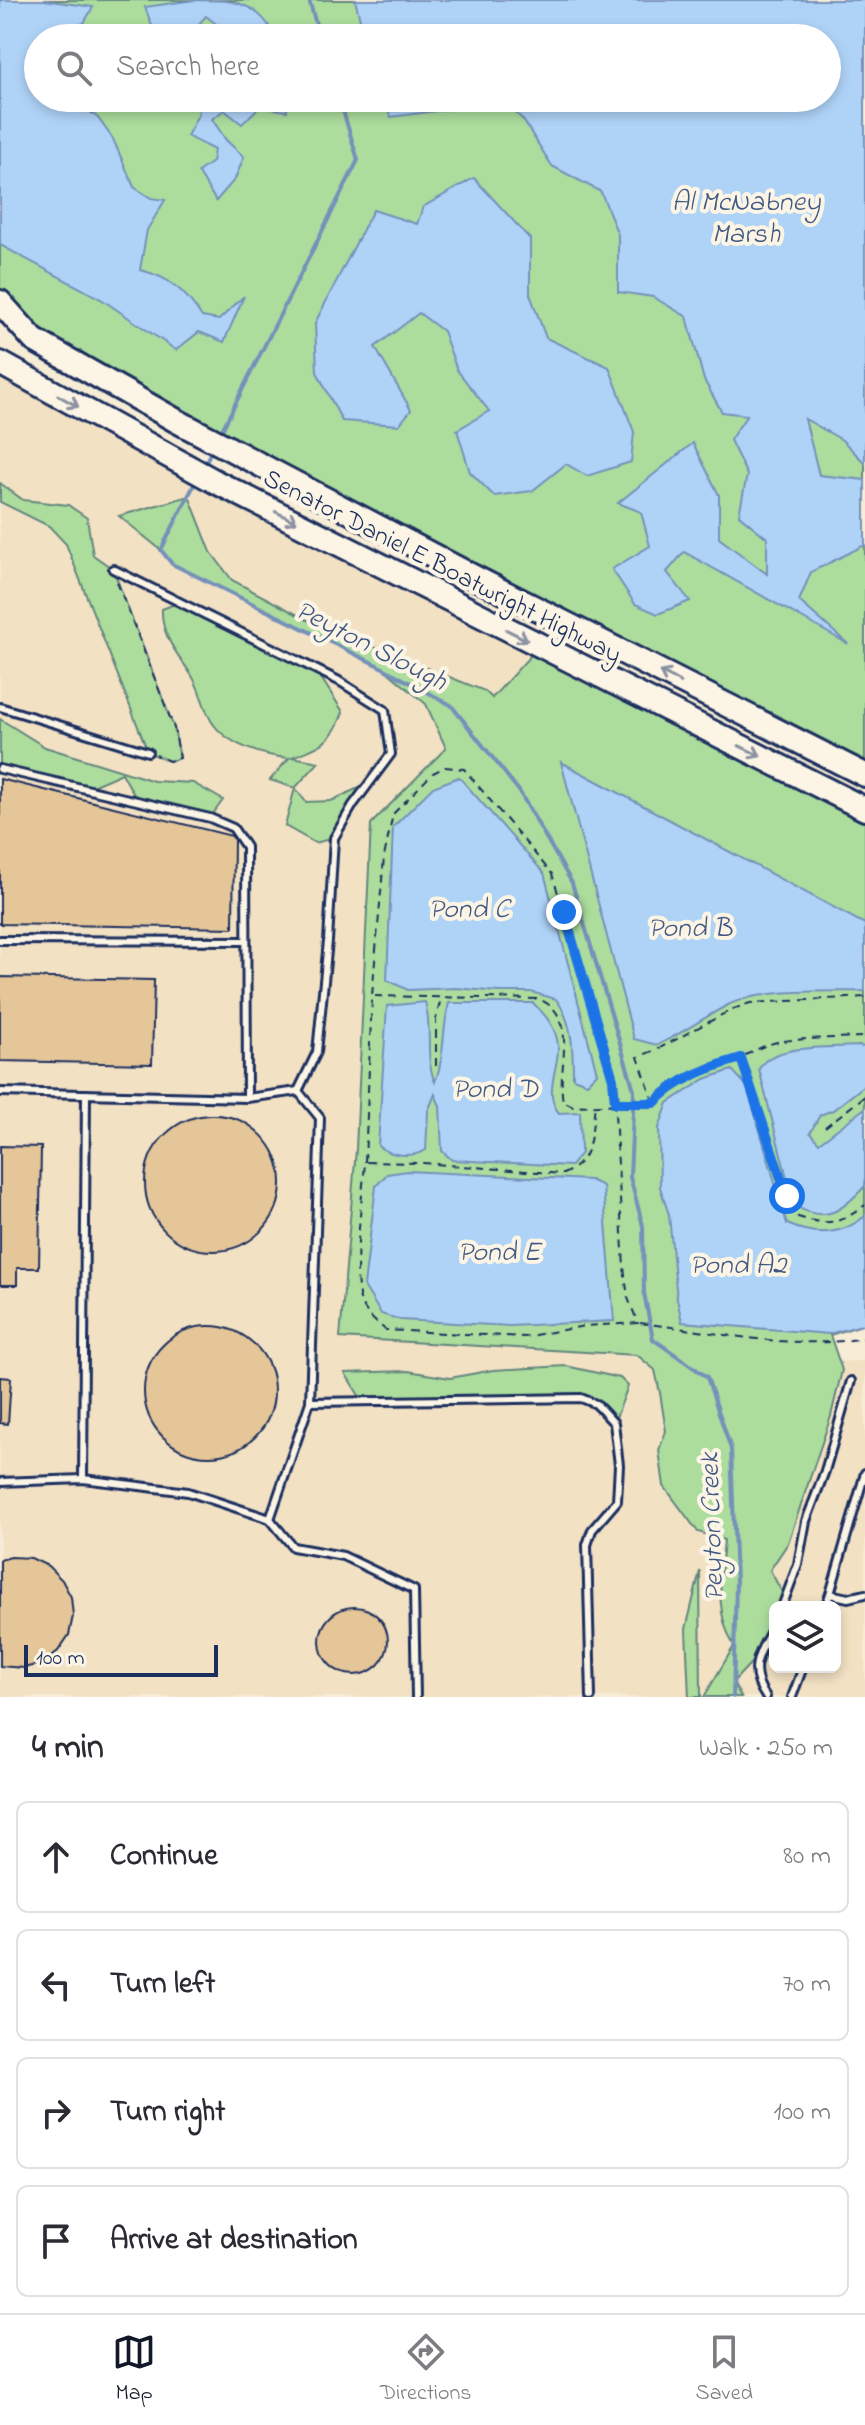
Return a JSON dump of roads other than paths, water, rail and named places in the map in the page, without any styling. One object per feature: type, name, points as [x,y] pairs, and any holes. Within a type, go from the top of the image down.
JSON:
[{"type":"highway","points":[[0,302],[34,340]]},
{"type":"highway","points":[[0,320],[34,340]]},
{"type":"highway","name":"Senator Daniel E Boatwright Highway","points":[[34,340],[197,432],[474,577],[865,775]]},
{"type":"highway","name":"Senator Daniel E Boatwright Highway","points":[[0,363],[216,482],[865,809]]},
{"type":"lane","points":[[113,569],[339,681],[385,710],[391,754],[353,805],[334,838],[317,1052],[298,1091]]},
{"type":"lane","points":[[0,707],[148,752]]},
{"type":"lane","points":[[0,769],[210,818],[233,828],[246,847],[247,1098]]},
{"type":"lane","points":[[0,940],[246,941]]},
{"type":"lane","points":[[0,1092],[247,1098],[298,1091]]},
{"type":"lane","points":[[270,1519],[310,1402],[320,1118],[298,1091]]},
{"type":"lane","points":[[83,1479],[86,1094]]},
{"type":"lane","points":[[784,1601],[798,1564],[806,1521],[825,1471],[851,1381]]},
{"type":"lane","points":[[310,1402],[581,1398],[596,1404],[614,1423],[619,1465],[617,1501],[592,1530],[587,1545],[591,1697]]},
{"type":"lane","points":[[827,1601],[865,1473]]},
{"type":"lane","points":[[0,1482],[83,1479],[188,1492],[270,1519],[293,1547],[343,1556],[414,1590],[416,1697]]},
{"type":"lane","points":[[830,1594],[848,1598],[865,1594]]},
{"type":"lane","points":[[766,1697],[756,1682],[757,1657],[769,1635]]},
{"type":"lane","points":[[792,1697],[801,1673]]},
{"type":"water","points":[[0,0],[44,0],[93,7],[81,24],[24,24],[24,112],[90,112],[113,139],[134,187],[151,198],[165,200],[147,230],[140,270],[176,287],[202,317],[219,320],[244,296],[224,342],[199,332],[176,350],[101,299],[0,245]]},
{"type":"water","points":[[194,0],[232,2],[252,9],[268,24],[216,24],[206,16],[199,24],[151,24],[145,7]]},
{"type":"water","name":"Al McNabney Marsh","points":[[355,0],[865,0],[865,463],[842,440],[805,419],[819,475],[865,480],[865,545],[811,572],[799,601],[848,644],[684,552],[667,572],[690,601],[658,614],[635,604],[612,569],[650,546],[641,512],[618,503],[693,443],[719,495],[719,538],[767,574],[767,538],[739,515],[747,475],[730,440],[747,415],[722,412],[704,380],[687,317],[653,297],[618,292],[618,235],[601,192],[552,166],[515,112],[841,112],[841,24],[361,24]]},
{"type":"water","points":[[199,112],[221,112],[212,119],[226,140],[244,157],[235,179],[216,201],[198,172],[212,162],[214,150],[187,136]]},
{"type":"water","points":[[227,112],[254,112],[242,124]]},
{"type":"water","points":[[389,112],[428,112],[391,117]]},
{"type":"water","points":[[474,178],[530,239],[530,294],[546,338],[609,367],[634,432],[631,462],[587,476],[566,464],[532,491],[494,496],[470,472],[457,430],[489,411],[457,370],[443,331],[419,313],[375,347],[411,410],[399,425],[342,421],[317,372],[315,323],[373,210],[417,224],[423,207]]},
{"type":"water","name":"Pond B","points":[[561,762],[865,924],[865,991],[758,996],[728,1005],[657,1045],[634,1039]]},
{"type":"water","name":"Pond C","points":[[459,777],[544,873],[597,1073],[587,1083],[573,1078],[569,1026],[556,999],[531,992],[457,988],[408,990],[387,980],[393,827],[433,787]]},
{"type":"water","name":"Pond D","points":[[425,1002],[430,1063],[435,1082],[449,1003],[533,1003],[542,1012],[553,1028],[558,1046],[552,1089],[554,1106],[559,1113],[580,1112],[581,1153],[571,1166],[452,1160],[442,1151],[440,1106],[435,1094],[428,1111],[426,1150],[402,1155],[378,1146],[387,1006]]},
{"type":"water","points":[[865,1047],[865,1085],[833,1110],[820,1115],[810,1133],[819,1143],[865,1108],[865,1186],[841,1208],[815,1214],[794,1205],[759,1069],[776,1055],[789,1051]]},
{"type":"water","name":"Pond A2","points":[[732,1070],[747,1086],[787,1224],[807,1231],[827,1232],[856,1223],[865,1216],[865,1324],[829,1334],[682,1322],[669,1215],[660,1187],[659,1128],[668,1103],[705,1079]]},
{"type":"water","name":"Pond E","points":[[407,1171],[590,1180],[603,1186],[614,1321],[510,1326],[401,1320],[381,1314],[364,1286],[376,1186],[387,1174]]},
{"type":"waterway","name":"Peyton Slough","points":[[309,0],[316,24]]},
{"type":"waterway","name":"Peyton Slough","points":[[219,436],[358,160],[343,112]]},
{"type":"waterway","name":"Peyton Slough","points":[[203,468],[213,447]]},
{"type":"waterway","name":"Peyton Slough","points":[[197,479],[161,550],[172,564],[451,705],[519,791],[572,883],[634,1090],[630,1177],[643,1226],[644,1293],[653,1339],[707,1377],[731,1449],[736,1583],[733,1697]]},
{"type":"water label","name":"Peyton Creek","points":[[710,1527]]}]
